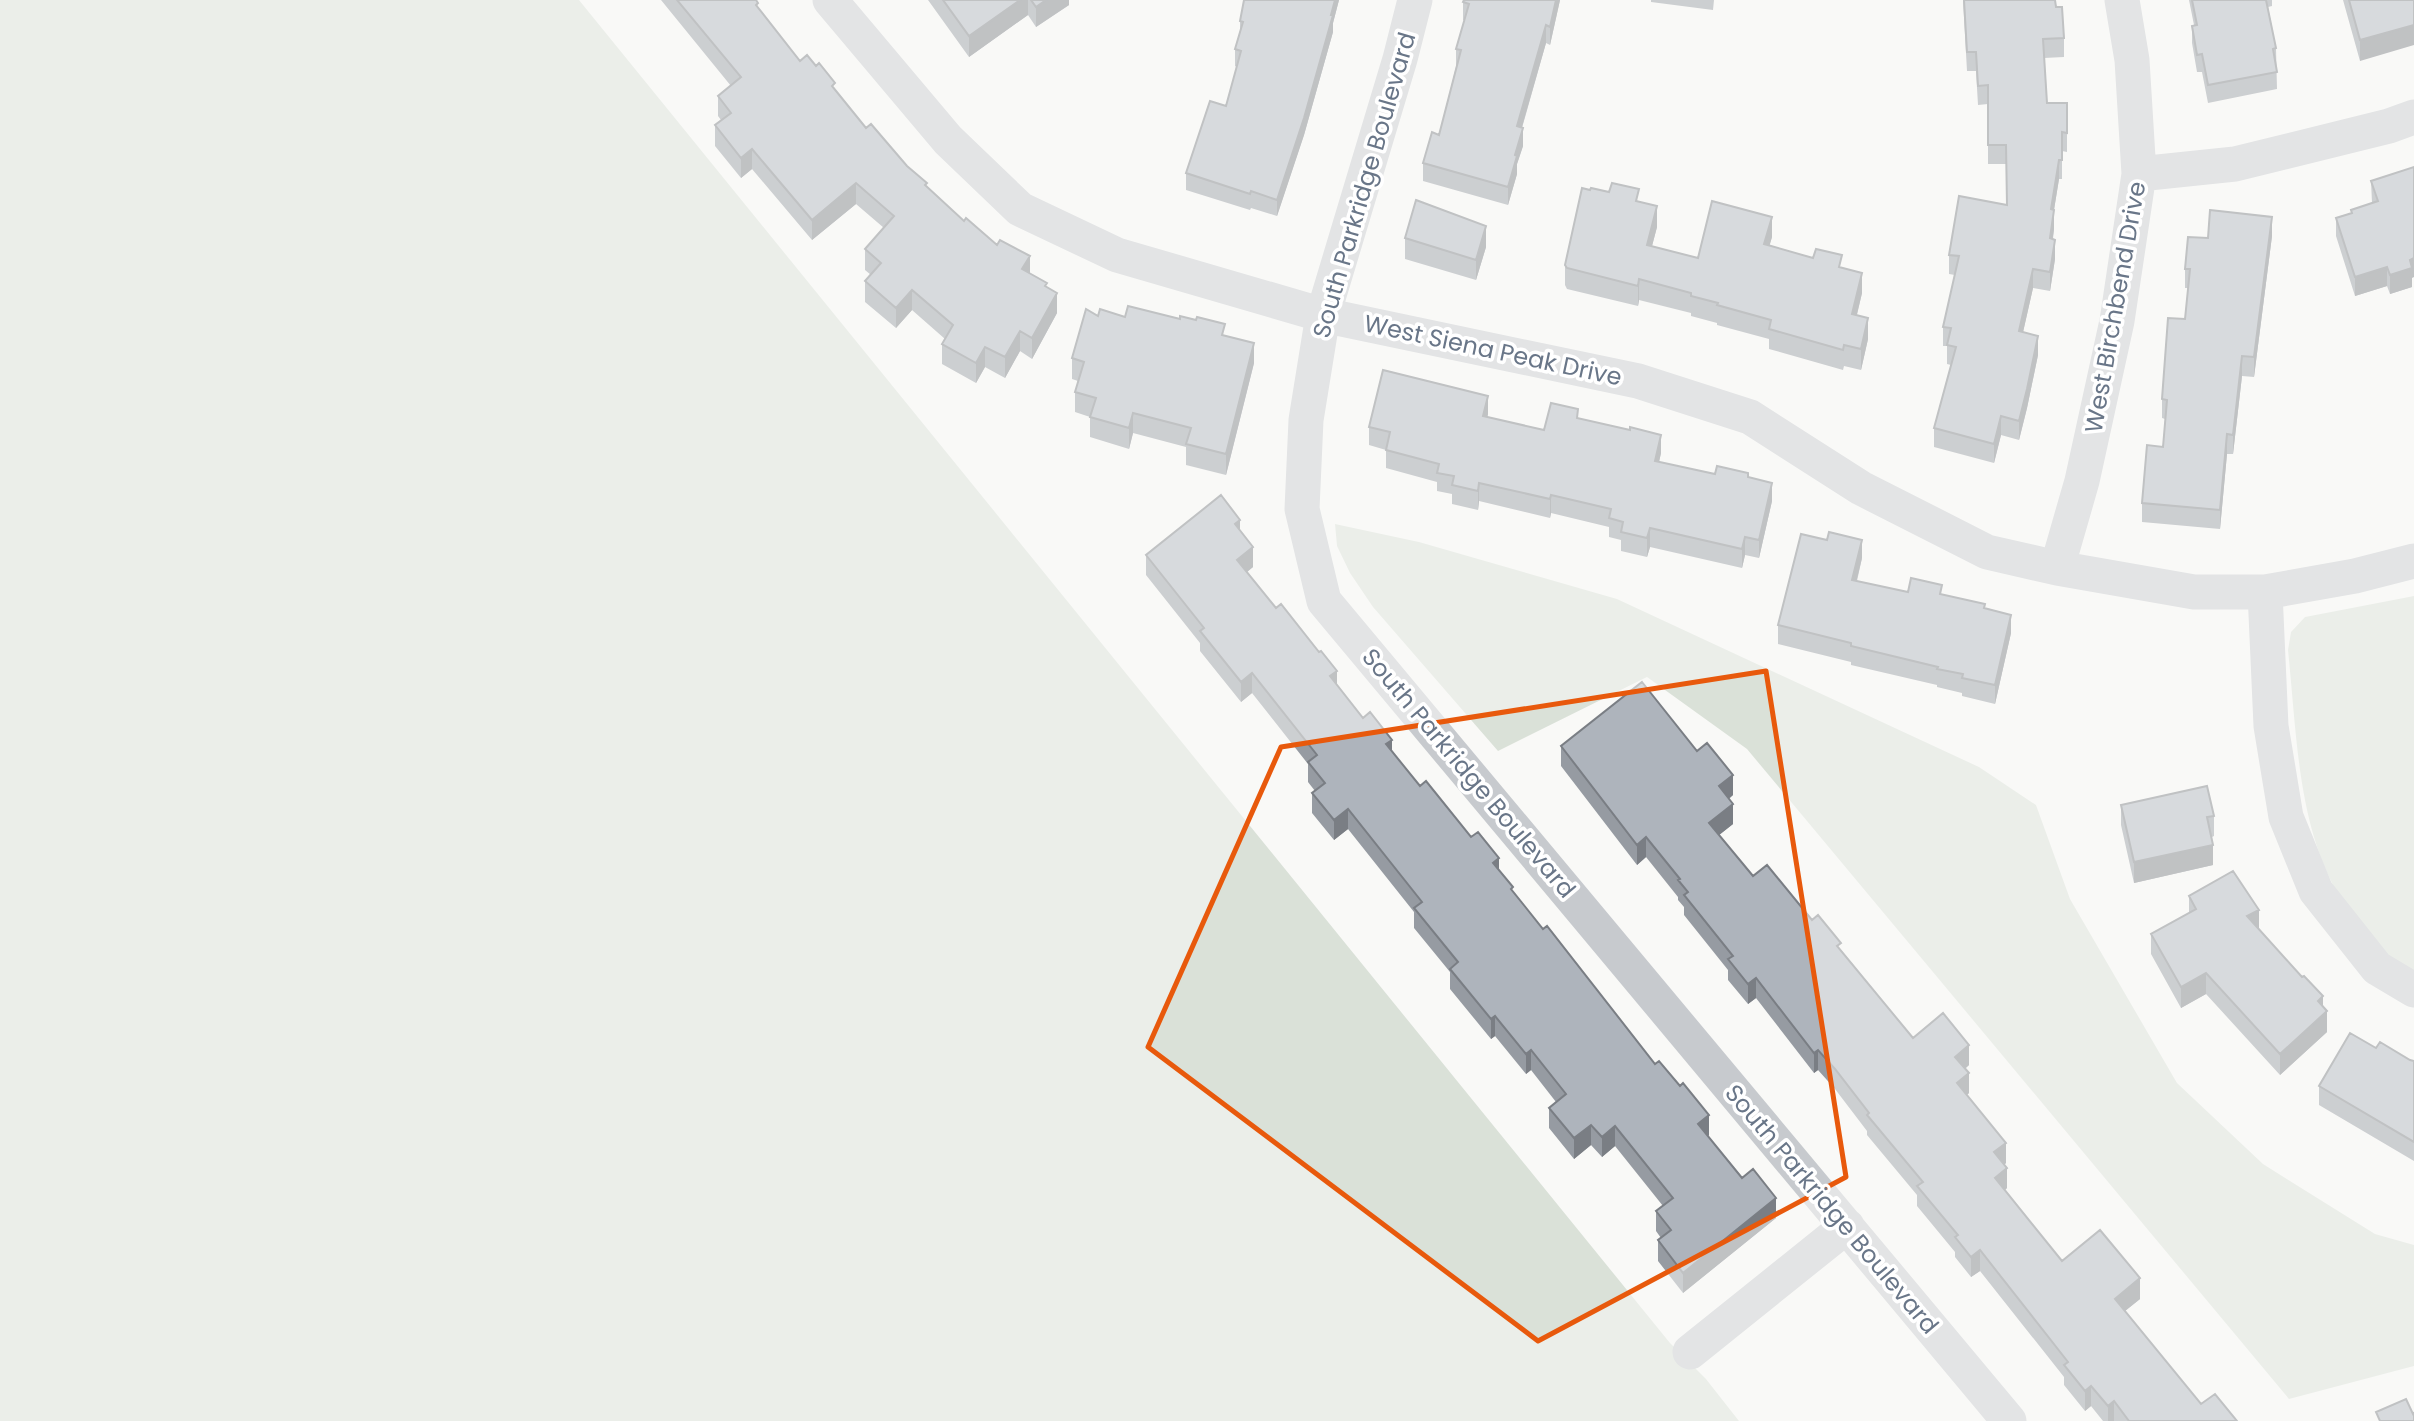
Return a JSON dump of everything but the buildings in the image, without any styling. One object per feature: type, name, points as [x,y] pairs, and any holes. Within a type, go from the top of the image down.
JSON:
[{"type":"street","name":"West Siena Peak Drive","points":[[830,0],[948,140],[1020,209],[1117,255],[1323,315],[1639,381],[1750,417],[1861,488],[1987,552],[2057,568],[2194,592],[2265,592],[2355,576],[2414,561]]},
{"type":"street","name":"South Parkridge Boulevard","points":[[1415,0],[1400,59],[1323,315],[1306,420],[1302,509],[1324,601],[2009,1421]]},
{"type":"street","name":"West Birchbend Drive","points":[[2057,568],[2082,481],[2114,335],[2139,174],[2132,60],[2122,0]]},
{"type":"street","points":[[2139,174],[2235,164],[2389,126],[2414,117]]},
{"type":"street","points":[[2265,592],[2272,726],[2286,817],[2316,891],[2377,968],[2414,990]]},
{"type":"street","points":[[1690,1352],[1847,1226]]},
{"type":"highlighted area","points":[[1766,671],[1846,1177],[1538,1341],[1148,1047],[1281,747]]},
{"type":"shaded area","points":[[0,0],[579,0],[1670,1343],[1706,1379],[1739,1421],[0,1421]]},
{"type":"shaded area","points":[[1335,524],[1419,542],[1617,599],[1979,767],[2036,805],[2070,899],[2177,1083],[2263,1164],[2375,1234],[2414,1245],[2414,1366],[2289,1399],[1747,749],[1647,677],[1498,751],[1373,607],[1350,573],[1337,546]]},
{"type":"shaded area","points":[[2414,596],[2414,977],[2376,944],[2347,908],[2326,870],[2312,830],[2303,788],[2288,650],[2291,632],[2305,617]]}]
